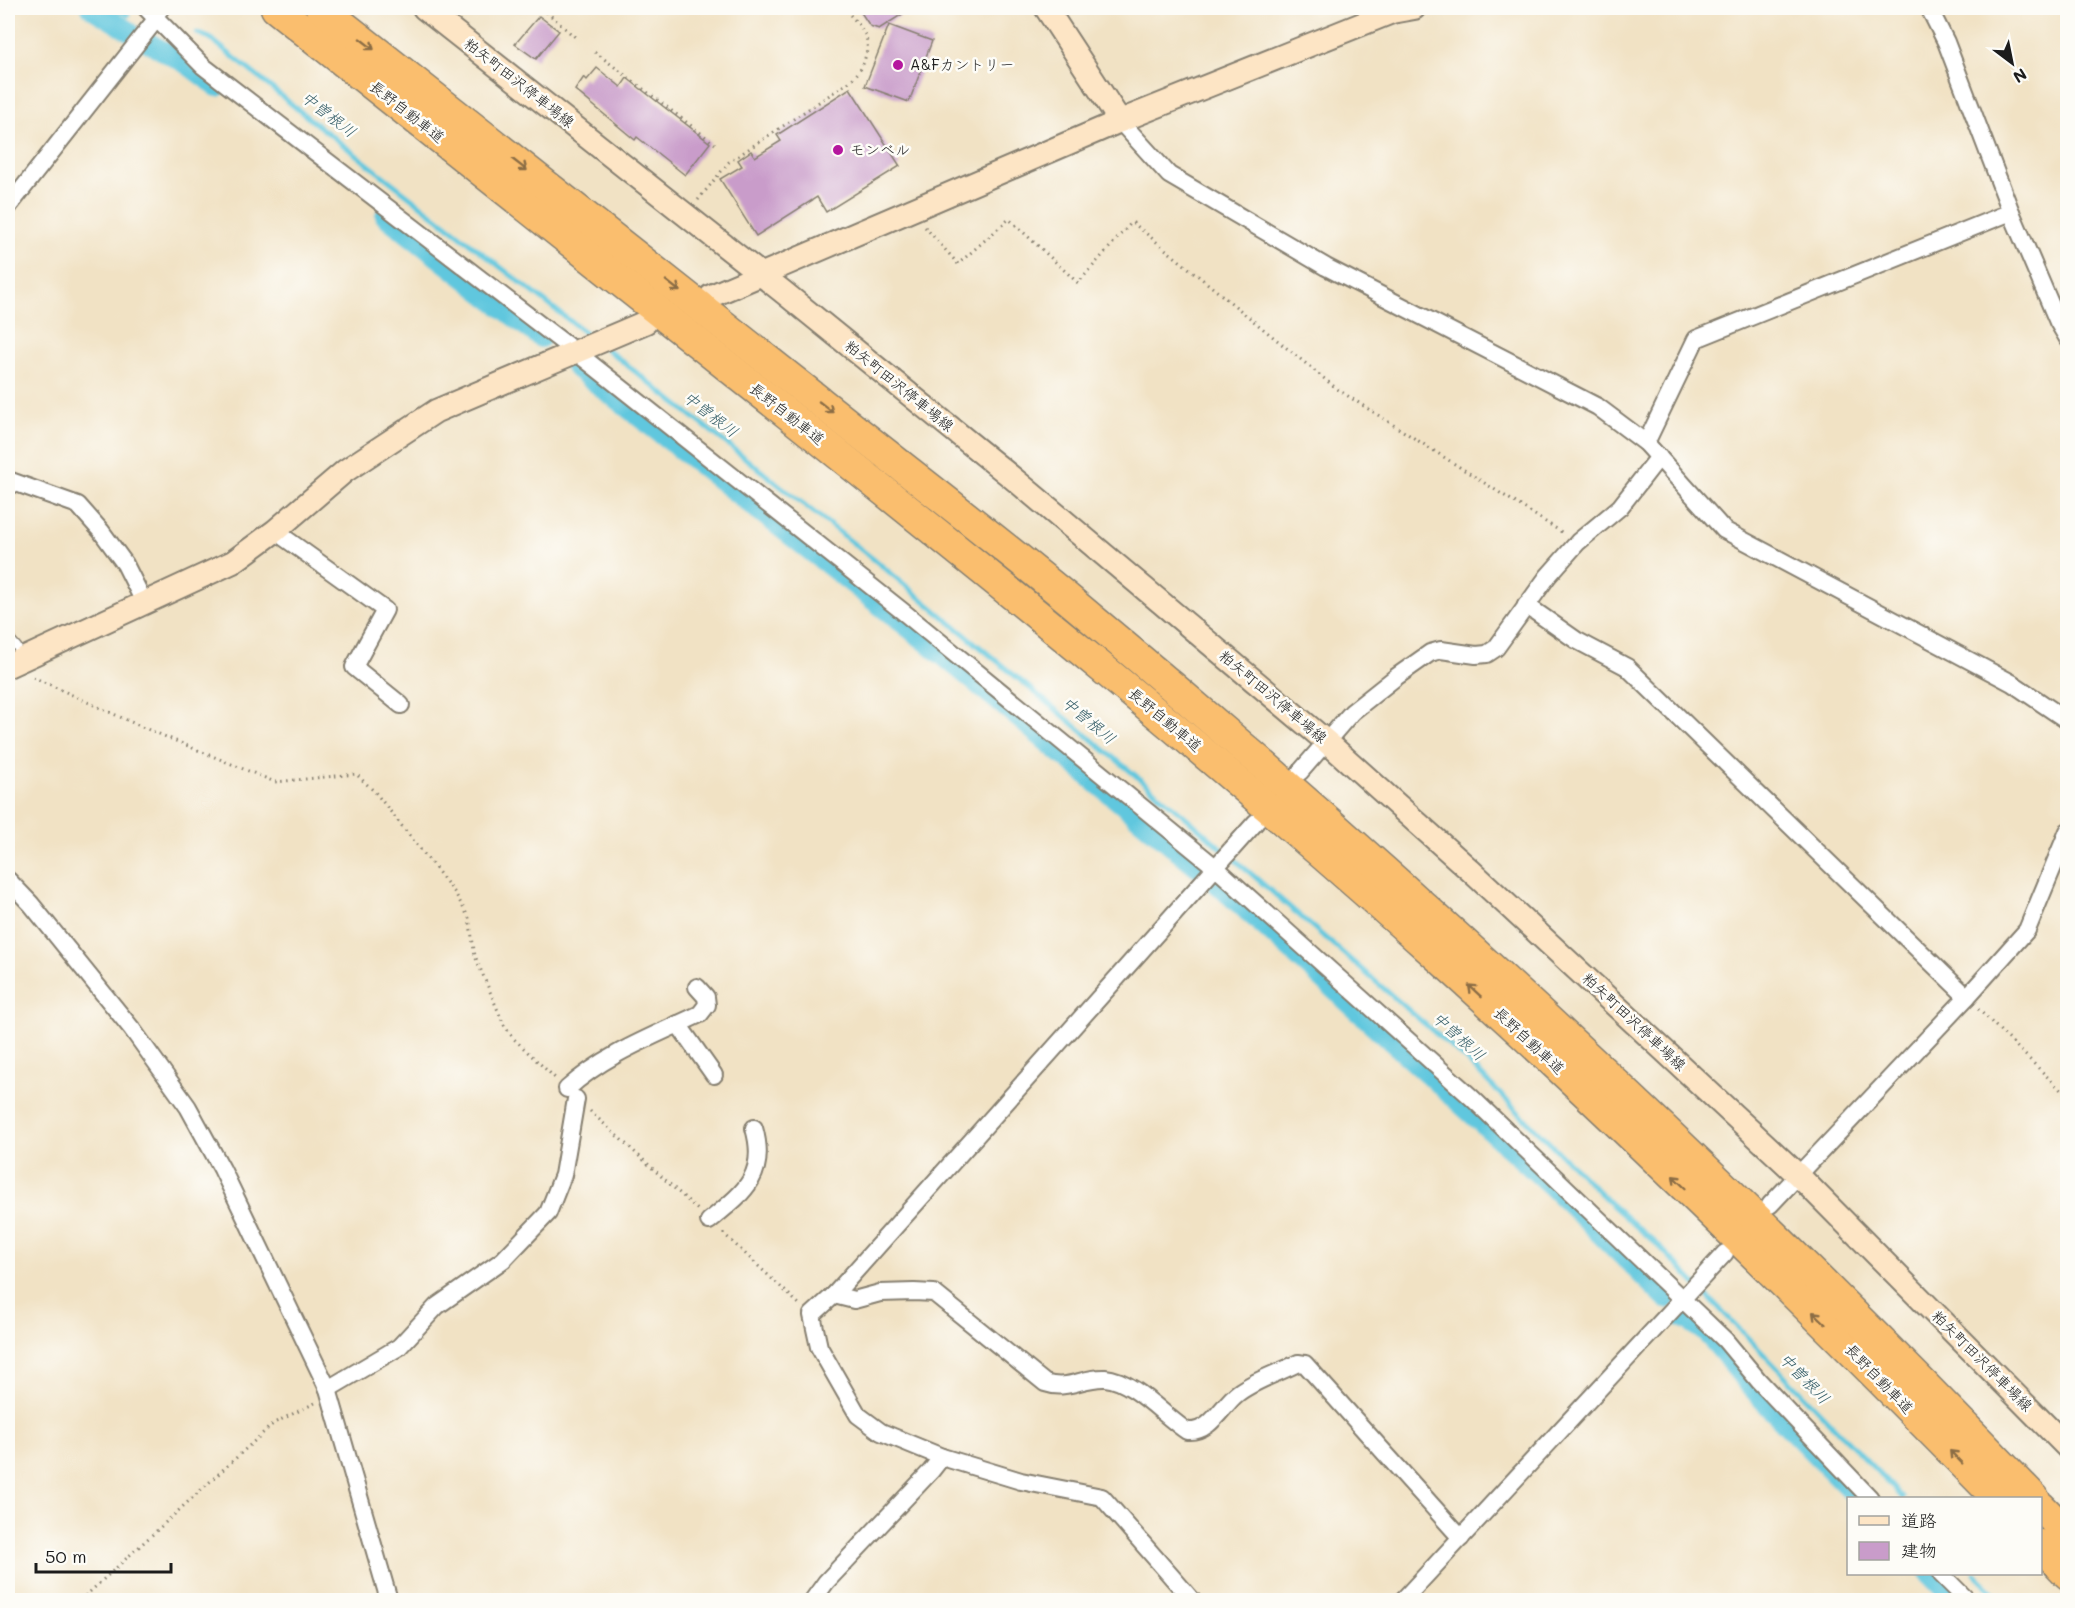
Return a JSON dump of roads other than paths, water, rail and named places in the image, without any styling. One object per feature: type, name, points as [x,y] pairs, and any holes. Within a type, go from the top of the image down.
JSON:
[{"type":"highway","name":"長野自動車道","points":[[276,8],[1050,624],[1252,794],[1446,964],[1649,1153],[1838,1336],[1995,1497]]},
{"type":"highway","name":"長野自動車道","points":[[321,8],[1070,600],[1271,771],[1457,936],[1680,1144],[1859,1319],[2033,1497]]},
{"type":"highway","points":[[2042,1508],[2067,1534]]},
{"type":"highway","points":[[2042,1547],[2067,1574]]},
{"type":"main road","name":"粕矢町田沢停車場線","points":[[424,8],[1020,484],[1327,742],[1480,879],[1799,1176],[2067,1448]]},
{"type":"main road","points":[[1046,8],[1120,121]]},
{"type":"main road","points":[[711,296],[1120,121],[1399,9]]},
{"type":"main road","points":[[15,663],[233,562],[275,531],[345,471],[436,411],[646,322]]},
{"type":"street","points":[[1929,8],[1950,53],[2011,212],[2067,339]]},
{"type":"street","points":[[8,207],[157,11],[203,66],[575,351],[901,610],[1215,867],[1471,1097],[1725,1340],[1759,1382],[1869,1497]]},
{"type":"street","points":[[1120,121],[1169,175],[1326,267],[1598,407],[1646,443],[1724,531],[2012,683],[2067,721]]},
{"type":"street","points":[[1646,443],[1696,339],[2011,212]]},
{"type":"street","points":[[1300,772],[1352,712],[1430,653],[1441,650],[1476,655],[1487,654],[1496,648],[1548,576],[1578,542],[1620,507],[1659,457]]},
{"type":"street","points":[[8,480],[78,505],[125,564],[145,604]]},
{"type":"street","points":[[275,531],[385,610],[354,667],[400,705]]},
{"type":"street","points":[[1526,605],[1576,640],[1627,667],[1966,997]]},
{"type":"street","points":[[1192,1600],[1102,1497],[1021,1481],[942,1457],[881,1432],[858,1415],[819,1347],[812,1315],[834,1294],[1256,822]]},
{"type":"street","points":[[1770,1204],[1799,1176],[2027,930],[2067,831]]},
{"type":"street","points":[[8,880],[96,982],[132,1029],[188,1107],[222,1169],[329,1392],[389,1600]]},
{"type":"street","points":[[329,1392],[399,1347],[437,1306],[503,1260],[548,1213],[563,1174],[572,1094],[583,1074],[602,1061],[700,1014],[707,1005],[706,997],[697,987]]},
{"type":"street","points":[[678,1024],[714,1075]]},
{"type":"street","points":[[709,1221],[737,1198],[752,1180],[759,1161],[758,1142],[754,1128]]},
{"type":"street","points":[[1403,1600],[1725,1252]]},
{"type":"street","points":[[834,1294],[854,1300],[880,1293],[934,1293],[1045,1383],[1064,1387],[1103,1378],[1125,1383],[1187,1431],[1192,1432],[1206,1426],[1237,1394],[1246,1388],[1298,1364],[1305,1364],[1461,1538]]},
{"type":"street","points":[[813,1600],[826,1582],[942,1457]]},
{"type":"street","points":[[1942,1575],[1966,1600]]},
{"type":"lane","points":[[8,637],[16,648],[15,663]]},
{"type":"waterway","points":[[91,8],[129,31]]},
{"type":"waterway","name":"中曽根川","points":[[116,8],[128,15]]},
{"type":"waterway","name":"中曽根川","points":[[197,33],[210,38],[306,116],[592,338]]},
{"type":"waterway","points":[[146,41],[188,65],[217,87]]},
{"type":"waterway","points":[[385,216],[541,338]]},
{"type":"waterway","name":"中曽根川","points":[[604,347],[882,566],[1181,813],[1464,1058],[1612,1205],[1659,1246],[1902,1497]]},
{"type":"waterway","points":[[575,367],[930,645],[1200,869]]},
{"type":"waterway","points":[[1216,883],[1552,1187],[1666,1299]]},
{"type":"waterway","points":[[1683,1318],[1712,1339],[1763,1400],[1857,1497]]},
{"type":"waterway","points":[[1930,1575],[1954,1600]]},
{"type":"waterway","name":"中曽根川","points":[[1976,1575],[2002,1600]]},
{"type":"place","name":"A&Fカントリー","points":[[898,65]]},
{"type":"place","name":"モンベル","points":[[838,150]]}]
